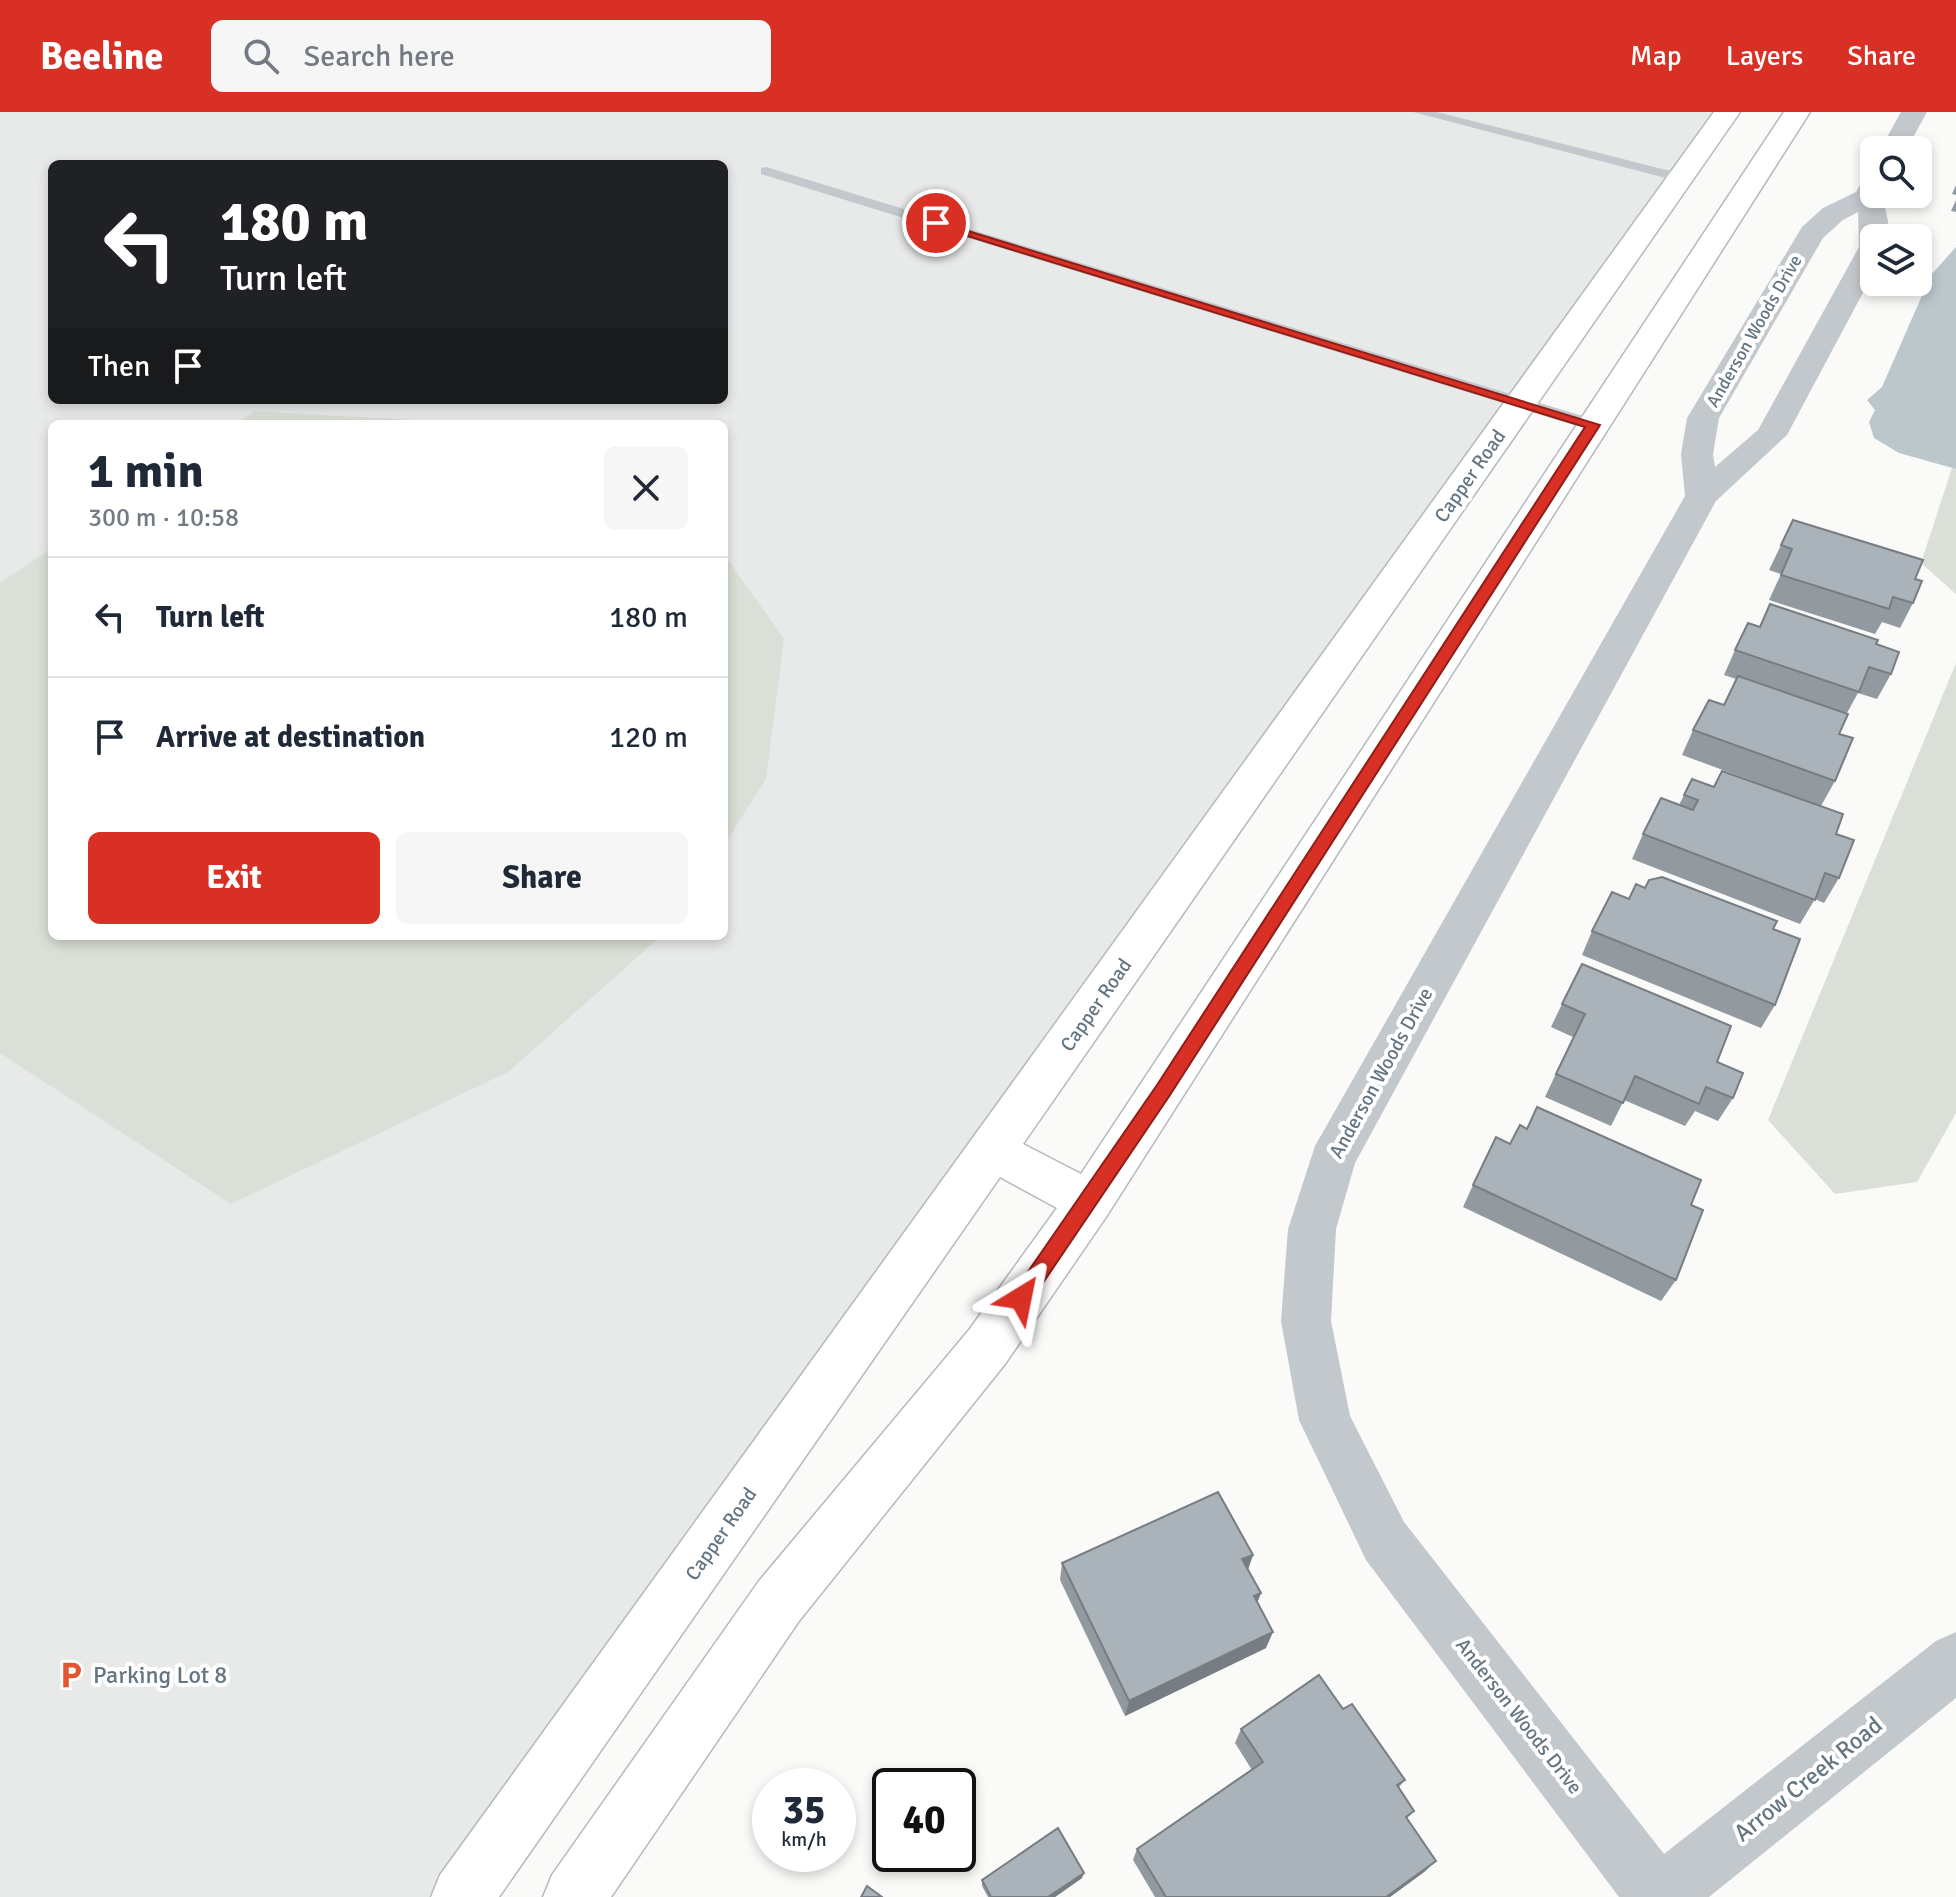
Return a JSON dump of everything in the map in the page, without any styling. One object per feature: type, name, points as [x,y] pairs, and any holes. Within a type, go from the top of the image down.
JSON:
[{"type":"street","name":"Capper Road","points":[[462,1897],[994,1151],[1727,112]]},
{"type":"street","points":[[574,1897],[779,1601],[987,1347],[1089,1202],[1797,112]]},
{"type":"street","points":[[1901,136],[1914,112]]},
{"type":"street","name":"Anderson Woods Drive","points":[[1702,496],[1697,454],[1703,418],[1812,233],[1833,214],[1860,197]]},
{"type":"street","name":"Anderson Woods Drive","points":[[1659,1897],[1385,1541],[1325,1420],[1306,1321],[1312,1229],[1332,1160],[1702,496],[1771,435],[1873,247],[1872,208]]},
{"type":"street","points":[[994,1151],[1089,1202]]},
{"type":"street","name":"Arrow Creek Road","points":[[1659,1897],[1956,1661]]},
{"type":"lane","points":[[1420,112],[1681,178]]},
{"type":"lane","points":[[766,171],[1593,425]]},
{"type":"shaded area","points":[[0,112],[1725,112],[465,1897],[0,1897]]},
{"type":"shaded area","points":[[1956,247],[1956,469],[1899,453],[1874,438],[1869,422],[1875,410],[1867,400],[1882,387],[1922,296],[1932,296],[1932,274]]},
{"type":"shaded area","points":[[254,411],[413,420],[242,420]]},
{"type":"shaded area","points":[[1952,468],[1956,469],[1956,594],[1921,563]]},
{"type":"shaded area","points":[[48,551],[48,940],[656,940],[508,1072],[231,1204],[0,1053],[0,583]]},
{"type":"shaded area","points":[[728,560],[784,639],[766,779],[728,839]]},
{"type":"shaded area","points":[[1956,663],[1956,1113],[1917,1182],[1835,1194],[1768,1120]]},
{"type":"building","points":[[1793,520],[1923,560],[1915,579],[1922,581],[1913,603],[1893,597],[1889,609],[1781,575],[1792,549],[1781,545]]},
{"type":"building","points":[[1770,604],[1878,640],[1876,644],[1899,652],[1891,674],[1869,667],[1859,692],[1735,650],[1748,623],[1760,627]]},
{"type":"building","points":[[1738,676],[1848,714],[1839,734],[1853,738],[1835,781],[1693,730],[1709,700],[1724,705]]},
{"type":"building","points":[[1722,771],[1843,814],[1836,834],[1854,840],[1839,878],[1825,873],[1815,900],[1643,834],[1661,798],[1693,810],[1698,800],[1684,795],[1692,779],[1714,787]]},
{"type":"building","points":[[1662,877],[1777,921],[1773,929],[1800,939],[1775,1005],[1592,931],[1612,892],[1629,899],[1636,884],[1645,888],[1649,880]]},
{"type":"building","points":[[1582,964],[1731,1026],[1717,1062],[1743,1073],[1733,1098],[1706,1087],[1699,1104],[1635,1076],[1623,1103],[1556,1074],[1585,1014],[1562,1004]]},
{"type":"building","points":[[1537,1107],[1701,1180],[1691,1205],[1703,1210],[1676,1280],[1473,1185],[1496,1137],[1510,1144],[1520,1125],[1527,1129]]},
{"type":"building","points":[[1218,1492],[1253,1555],[1242,1559],[1261,1593],[1254,1596],[1273,1632],[1129,1701],[1062,1563]]},
{"type":"building","points":[[1319,1675],[1343,1709],[1352,1704],[1405,1780],[1397,1785],[1414,1811],[1406,1817],[1436,1861],[1386,1897],[1166,1897],[1137,1849],[1263,1762],[1241,1729]]},
{"type":"building","points":[[1058,1828],[1084,1873],[1048,1897],[991,1897],[982,1880]]},
{"type":"building","points":[[867,1886],[882,1897],[861,1897]]},
{"type":"place","name":"Parking Lot 8","points":[[71,1675]]},
{"type":"route","points":[[936,223],[1593,425],[1164,1090],[1021,1298]]}]
